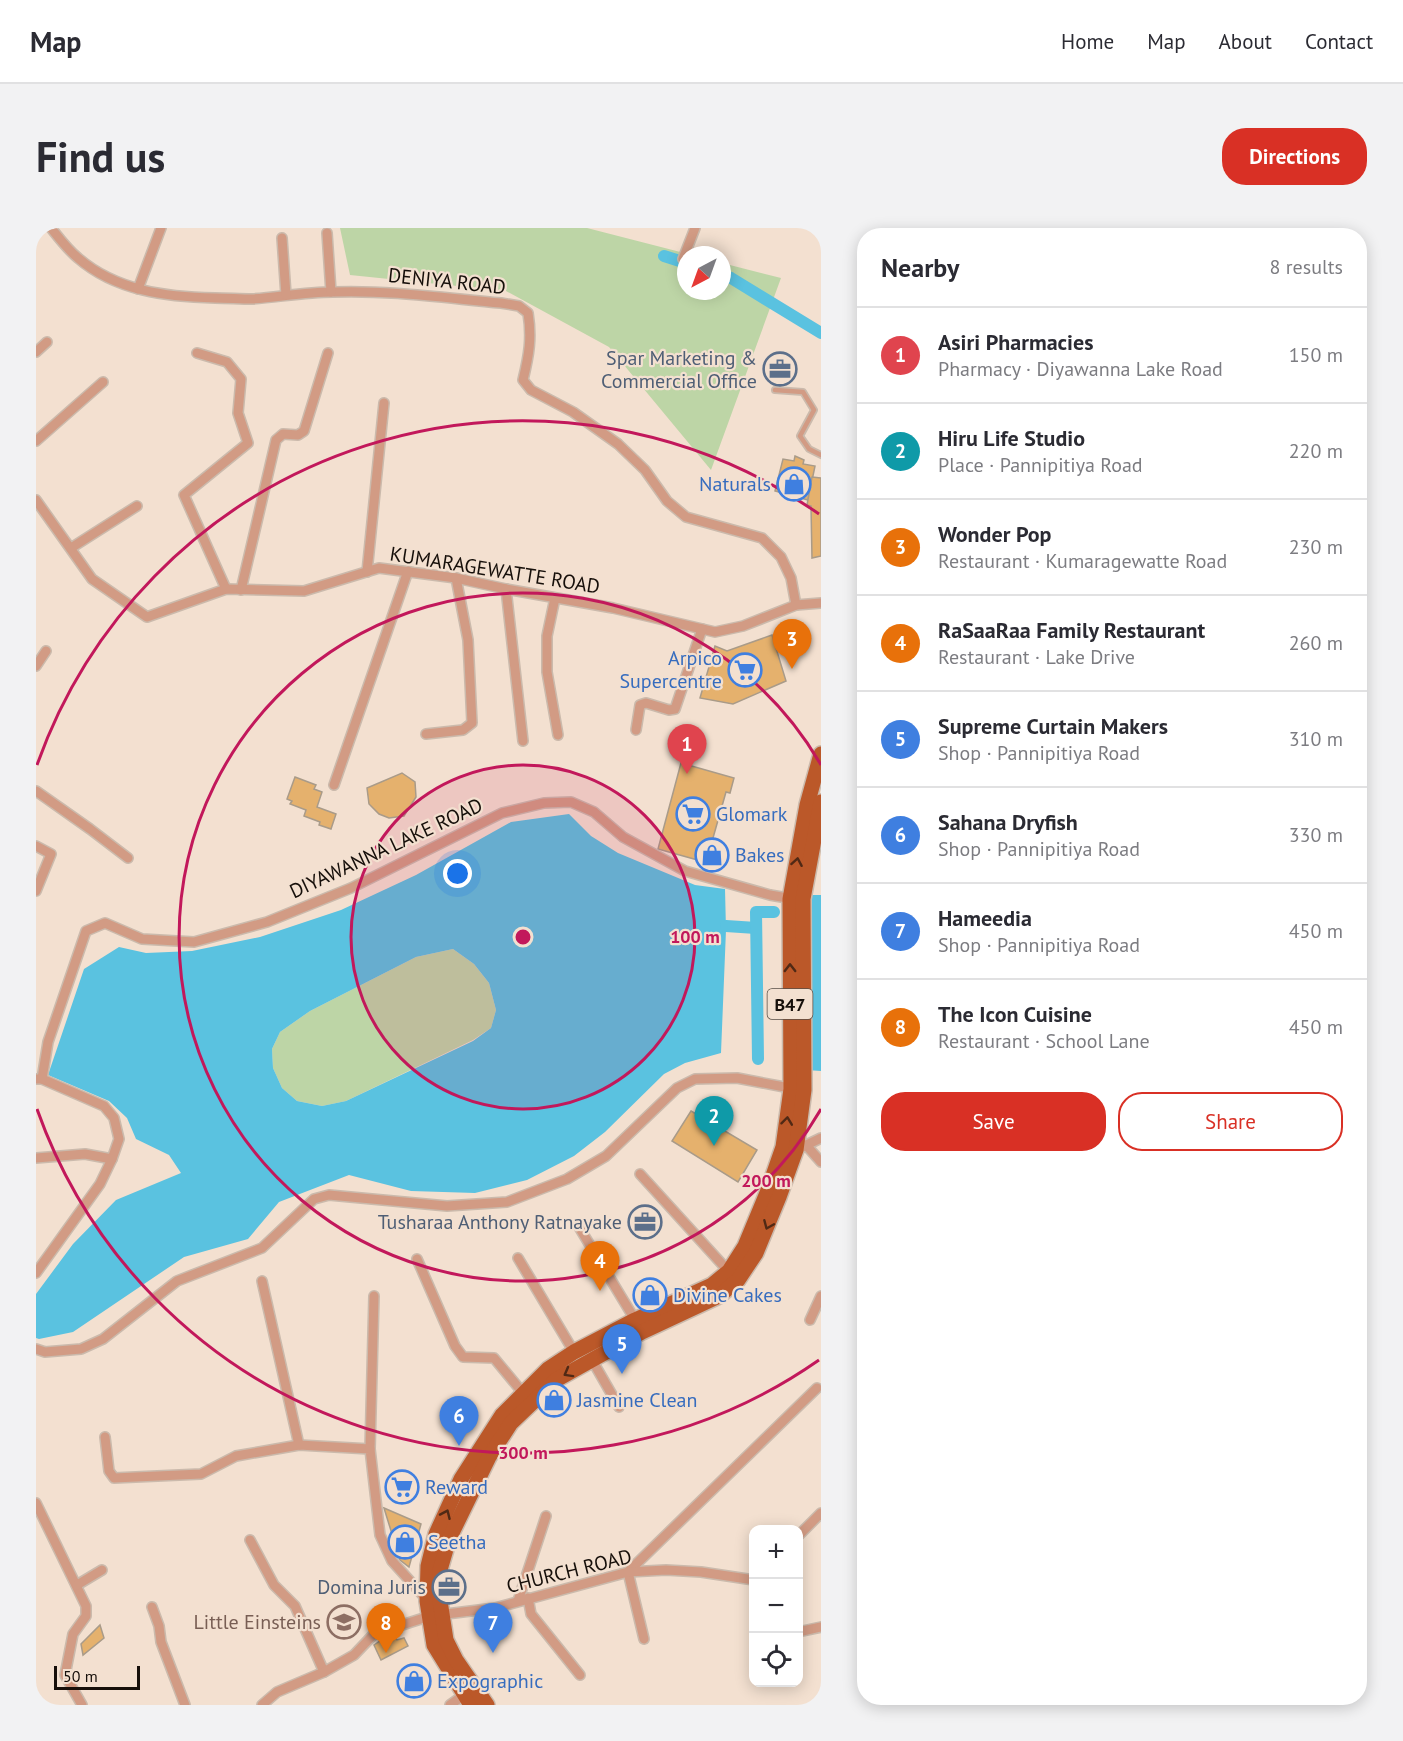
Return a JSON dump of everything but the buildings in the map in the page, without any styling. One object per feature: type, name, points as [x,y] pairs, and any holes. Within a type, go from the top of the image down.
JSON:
[{"type":"main road","name":"B47","points":[[487,1705],[456,1660],[446,1640],[435,1608],[428,1566],[436,1534],[461,1479],[502,1415],[548,1369],[574,1352],[719,1296],[756,1253],[779,1197],[795,1147],[796,899],[807,805],[821,754]]},
{"type":"main road","name":"B47","points":[[796,899],[821,802]]},
{"type":"main road","name":"B47","points":[[468,1700],[434,1645],[435,1608],[440,1569],[448,1539],[489,1457],[511,1423],[556,1380],[592,1360],[638,1326]]},
{"type":"street","name":"DENIYA ROAD","points":[[51,228],[78,258],[90,267],[115,281],[138,290],[201,298],[249,299],[331,292],[378,291],[519,306],[528,314],[531,332],[530,351],[523,380],[527,386],[573,412],[618,444],[645,470],[667,501],[686,517],[762,538],[781,557],[791,578],[796,605]]},
{"type":"street","points":[[138,290],[161,228]]},
{"type":"street","points":[[688,246],[695,228]]},
{"type":"street","points":[[327,233],[331,292]]},
{"type":"street","points":[[282,238],[286,296]]},
{"type":"street","points":[[36,352],[47,342]]},
{"type":"street","points":[[197,353],[227,362],[241,379],[238,413],[248,443],[184,495],[226,589]]},
{"type":"street","points":[[241,590],[276,440],[283,434],[298,435],[304,431],[328,353]]},
{"type":"street","points":[[36,441],[104,382]]},
{"type":"street","points":[[367,572],[384,403]]},
{"type":"street","name":"KUMARAGEWATTE ROAD","points":[[36,500],[92,579],[147,617],[226,589],[304,591],[379,568],[456,578],[614,608],[715,632],[743,626],[796,605],[821,603]]},
{"type":"street","points":[[71,548],[137,506]]},
{"type":"street","points":[[334,785],[408,571]]},
{"type":"street","points":[[426,734],[463,730],[472,723],[468,640],[456,578]]},
{"type":"street","points":[[506,589],[522,741]]},
{"type":"street","points":[[555,598],[547,636],[547,672],[558,735]]},
{"type":"street","points":[[636,730],[640,705],[646,703],[669,710],[675,709],[702,629]]},
{"type":"street","points":[[36,666],[46,651]]},
{"type":"street","points":[[36,791],[128,858]]},
{"type":"street","name":"DIYAWANNA LAKE ROAD","points":[[39,1079],[48,1042],[86,931],[105,923],[142,939],[194,942],[267,922],[351,888],[502,813],[544,804],[571,802],[594,812],[623,837],[686,871],[765,894],[796,899]]},
{"type":"street","points":[[36,846],[51,854],[36,891]]},
{"type":"street","points":[[36,1349],[45,1352],[81,1349],[104,1339],[177,1281],[262,1248],[314,1199],[329,1195],[447,1206],[507,1202],[567,1179],[606,1156],[676,1088],[695,1079],[737,1078],[797,1090]]},
{"type":"street","points":[[36,1273],[100,1184],[119,1139],[114,1118],[104,1106],[39,1079]]},
{"type":"street","points":[[795,1147],[821,1138]]},
{"type":"street","points":[[795,1147],[821,1162]]},
{"type":"street","points":[[36,1158],[85,1154],[112,1159]]},
{"type":"street","points":[[640,1174],[734,1276]]},
{"type":"street","points":[[579,1227],[638,1326]]},
{"type":"street","points":[[518,1258],[574,1352]]},
{"type":"street","points":[[417,1259],[455,1346],[463,1357],[494,1358],[523,1393]]},
{"type":"street","points":[[262,1281],[299,1445]]},
{"type":"street","points":[[374,1296],[370,1449],[380,1535],[392,1561],[435,1608]]},
{"type":"street","points":[[810,1320],[821,1296]]},
{"type":"street","points":[[592,1360],[619,1407]]},
{"type":"street","points":[[644,1639],[628,1572],[817,1388]]},
{"type":"street","points":[[105,1437],[109,1471],[114,1478],[201,1474],[236,1456],[299,1445],[370,1449]]},
{"type":"street","points":[[36,1503],[86,1606],[86,1616],[73,1634],[64,1675],[82,1705]]},
{"type":"street","points":[[803,1531],[821,1514]]},
{"type":"street","points":[[518,1602],[546,1516]]},
{"type":"street","points":[[250,1540],[274,1585],[296,1606],[324,1672]]},
{"type":"street","points":[[77,1585],[102,1570]]},
{"type":"street","name":"CHURCH ROAD","points":[[262,1705],[277,1692],[324,1672],[354,1655],[374,1634],[435,1608],[495,1608],[628,1572],[666,1570],[701,1572],[749,1580]]},
{"type":"street","points":[[528,1599],[531,1614],[580,1675]]},
{"type":"street","points":[[152,1607],[159,1626],[161,1642],[185,1705]]},
{"type":"street","points":[[803,1631],[821,1628]]},
{"type":"street","points":[[450,1705],[468,1700]]},
{"type":"lane","points":[[775,390],[803,392],[813,410],[800,436],[809,449],[821,455]]},
{"type":"green space","points":[[340,228],[587,228],[677,251],[677,300],[731,300],[731,265],[781,278],[711,470],[609,347],[506,291],[350,275]]},
{"type":"green space","points":[[453,949],[474,964],[489,983],[496,1010],[491,1028],[473,1040],[346,1101],[322,1106],[297,1101],[282,1088],[273,1068],[272,1049],[280,1032],[310,1011],[416,957]]},
{"type":"water","points":[[569,814],[591,836],[618,853],[695,885],[725,889],[726,930],[721,1053],[685,1063],[664,1074],[605,1132],[574,1156],[527,1180],[475,1193],[411,1191],[349,1175],[279,1202],[248,1239],[184,1257],[73,1332],[36,1338],[36,1294],[73,1244],[116,1200],[181,1173],[169,1155],[136,1139],[127,1118],[109,1101],[48,1075],[84,969],[119,947],[146,953],[192,951],[260,937],[341,910],[416,875],[511,822]],"holes":[[[453,949],[474,964],[489,983],[496,1010],[491,1028],[473,1041],[346,1101],[322,1106],[297,1101],[282,1088],[273,1068],[272,1049],[280,1032],[310,1011],[416,957]]]},
{"type":"water","points":[[807,895],[821,895],[821,1071],[806,1070]]},
{"type":"waterway","points":[[664,256],[677,260]]},
{"type":"waterway","points":[[731,278],[821,333]]},
{"type":"waterway","points":[[758,1059],[756,912],[774,912]]},
{"type":"waterway","points":[[726,926],[756,928]]},
{"type":"place","name":"Spar Marketing & Commercial Office","points":[[780,369]]},
{"type":"place","name":"Naturals","points":[[794,484]]},
{"type":"place","name":"Wonder Pop","points":[[792,669]]},
{"type":"place","name":"Arpico Supercentre","points":[[745,670]]},
{"type":"place","name":"Asiri Pharmacies","points":[[687,774]]},
{"type":"place","name":"Glomark","points":[[693,814]]},
{"type":"place","name":"Bakes","points":[[712,855]]},
{"type":"place","name":"Hiru Life Studio","points":[[714,1146]]},
{"type":"place","name":"Tusharaa Anthony Ratnayake","points":[[645,1222]]},
{"type":"place","name":"RaSaaRaa Family Restaurant","points":[[600,1291]]},
{"type":"place","name":"Divine Cakes","points":[[650,1295]]},
{"type":"place","name":"Supreme Curtain Makers","points":[[622,1374]]},
{"type":"place","name":"Jasmine Clean","points":[[554,1400]]},
{"type":"place","name":"Sahana Dryfish","points":[[459,1446]]},
{"type":"place","name":"Reward","points":[[402,1487]]},
{"type":"place","name":"Seetha","points":[[405,1542]]},
{"type":"place","name":"Domina Juris","points":[[449,1587]]},
{"type":"place","name":"Little Einsteins","points":[[344,1622]]},
{"type":"place","name":"The Icon Cuisine","points":[[386,1653]]},
{"type":"place","name":"Hameedia","points":[[493,1653]]},
{"type":"place","name":"Expographic","points":[[414,1681]]}]
